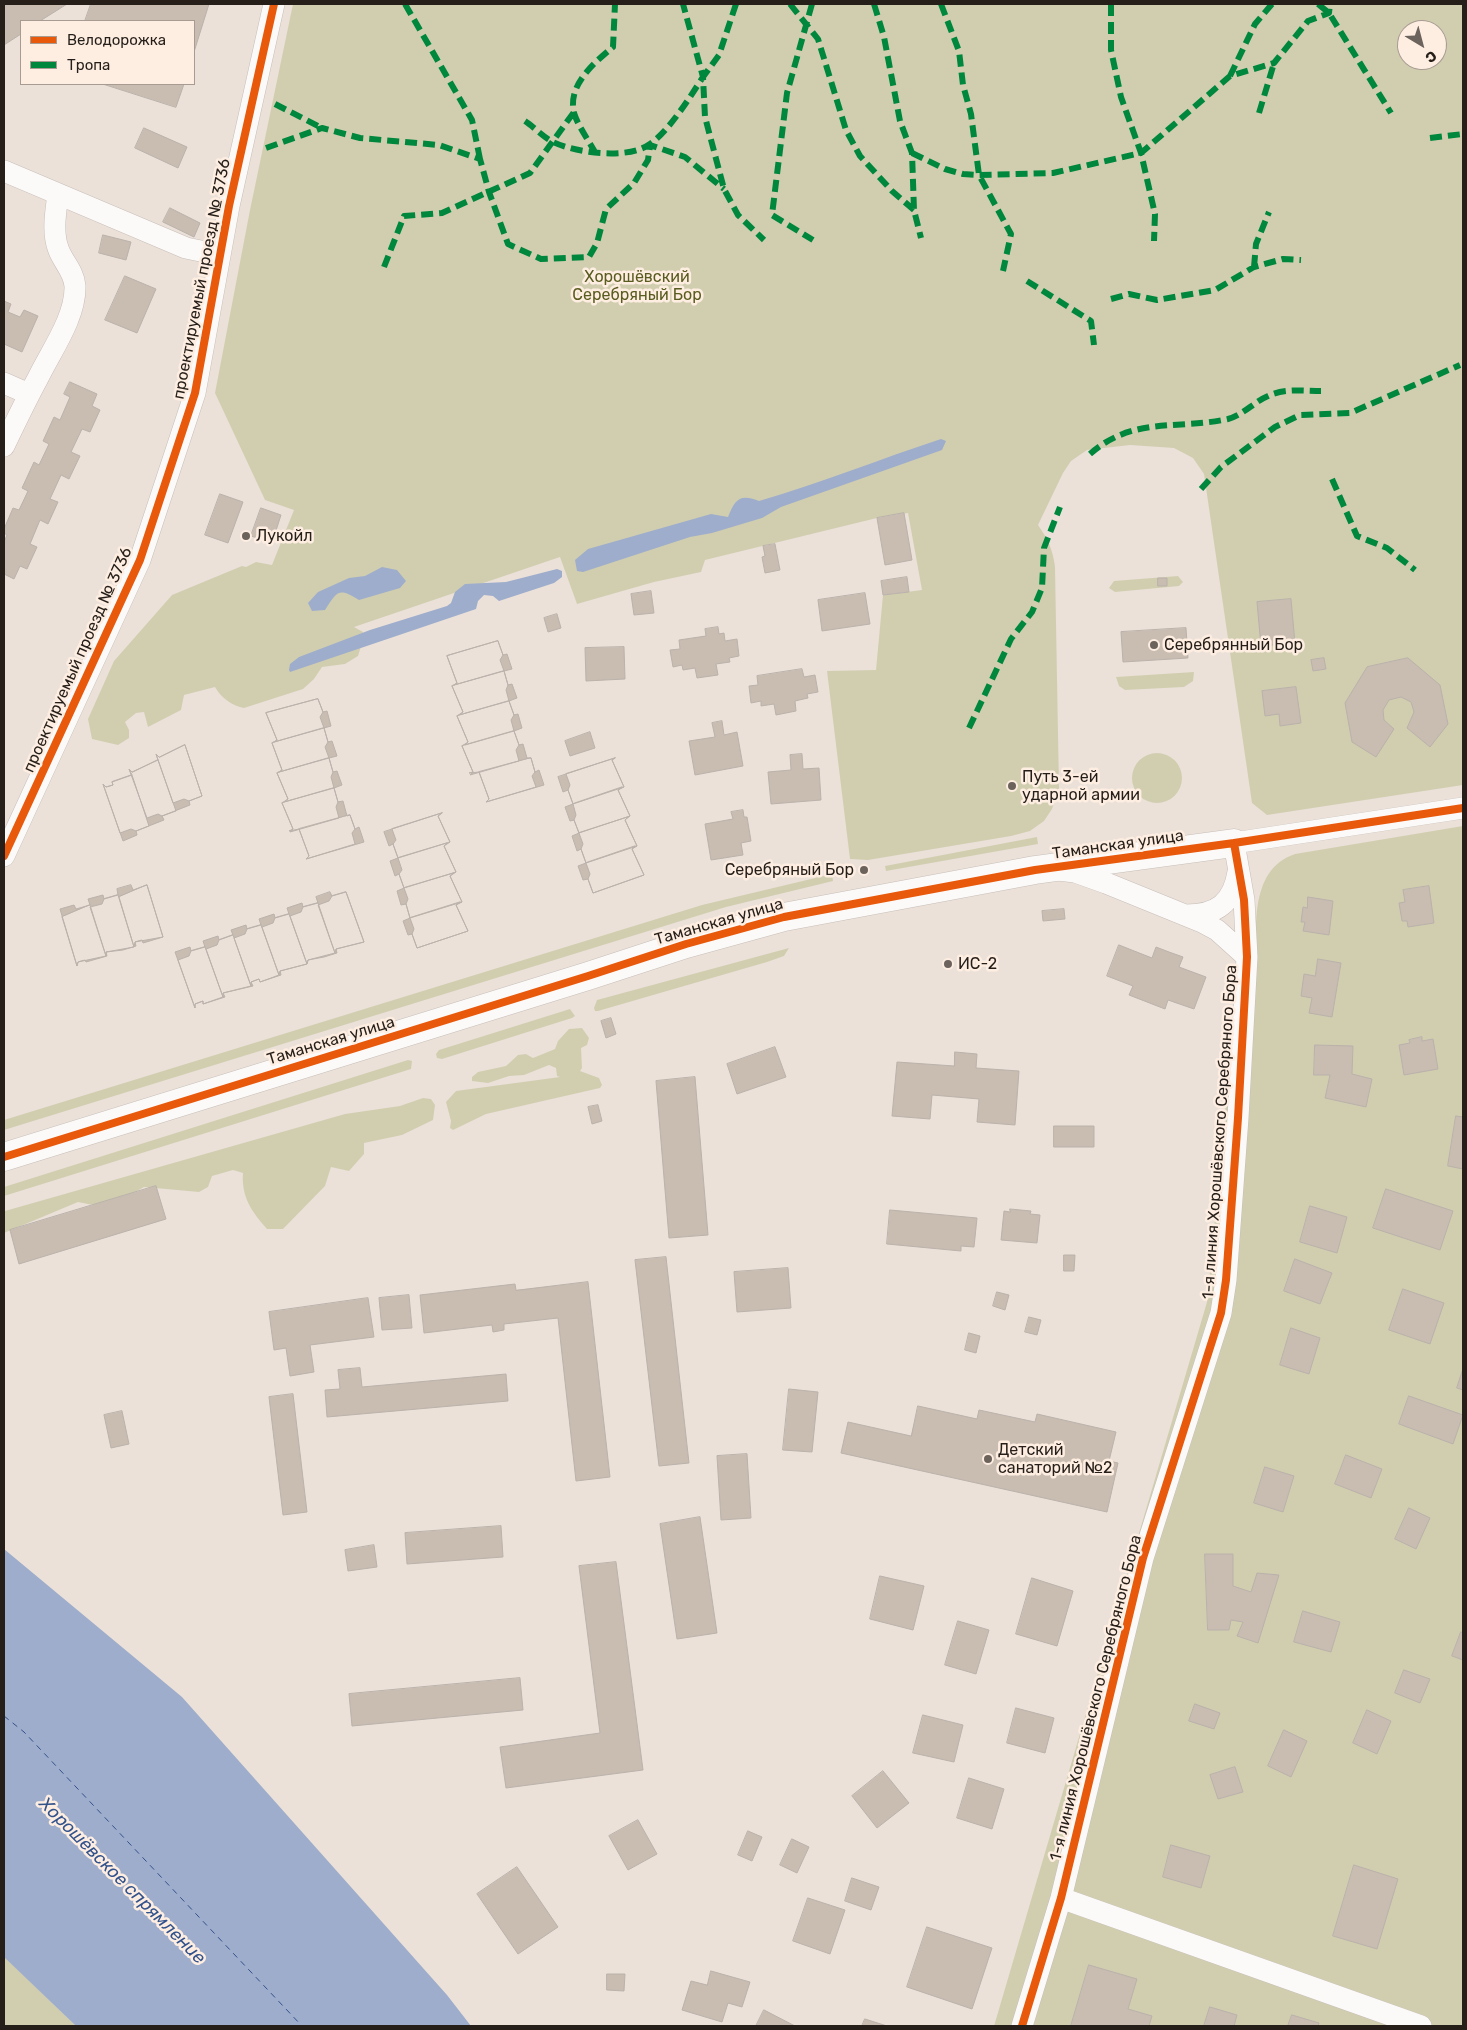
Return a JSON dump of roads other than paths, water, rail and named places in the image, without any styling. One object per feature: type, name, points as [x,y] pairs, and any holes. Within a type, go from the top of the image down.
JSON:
[{"type":"street","name":"проектируемый проезд № 3736","points":[[4,856],[140,560],[195,393],[220,255],[274,4]]},
{"type":"street","points":[[4,171],[186,248],[220,255]]},
{"type":"street","points":[[4,446],[63,328],[74,294],[71,272],[57,246],[55,216],[58,194]]},
{"type":"street","points":[[4,383],[29,394]]},
{"type":"street","name":"Таманская улица","points":[[4,1157],[695,941],[794,915],[1035,870],[1234,843],[1463,808]]},
{"type":"street","name":"1-я линия Хорошёвского Серебряного Бора","points":[[1022,2026],[1061,1898],[1143,1558],[1221,1313],[1226,1280],[1238,1118],[1247,957],[1244,900],[1234,843]]},
{"type":"street","points":[[1106,883],[1117,858]]},
{"type":"street","points":[[1186,915],[1204,914],[1218,909],[1229,898],[1236,885],[1238,869]]},
{"type":"street","points":[[1035,870],[1075,872],[1186,915],[1217,930],[1247,957]]},
{"type":"street","points":[[1061,1898],[1421,2026]]},
{"type":"water","points":[[941,439],[946,441],[942,450],[781,507],[762,518],[712,533],[690,537],[583,572],[577,571],[575,560],[588,549],[711,514],[728,517],[733,506],[742,498],[759,501],[805,487]]},
{"type":"water","points":[[382,567],[397,570],[406,581],[400,588],[359,600],[347,593],[339,593],[325,610],[312,611],[308,603],[318,592],[349,578],[365,576]]},
{"type":"water","points":[[557,569],[562,571],[562,577],[554,583],[499,601],[493,596],[484,595],[478,601],[476,609],[290,672],[289,670],[290,664],[299,657],[370,630],[447,606],[451,603],[455,592],[465,584],[506,582]]},
{"type":"water","name":"Хорошёвское спрямление","points":[[4,1549],[182,1697],[447,1995],[471,2026],[76,2026],[4,1957]]},
{"type":"place","name":"Лукойл","points":[[246,536]]},
{"type":"place","name":"Серебрянный Бор","points":[[1154,645]]},
{"type":"place","name":"Путь 3-ей ударной армии","points":[[1012,786]]},
{"type":"place","name":"Серебряный Бор","points":[[864,870]]},
{"type":"place","name":"ИС-2","points":[[948,964]]},
{"type":"place","name":"Детский санаторий №2","points":[[988,1459]]},
{"type":"park label","name":"Хорошёвский Серебряный Бор","points":[[637,286]]}]
